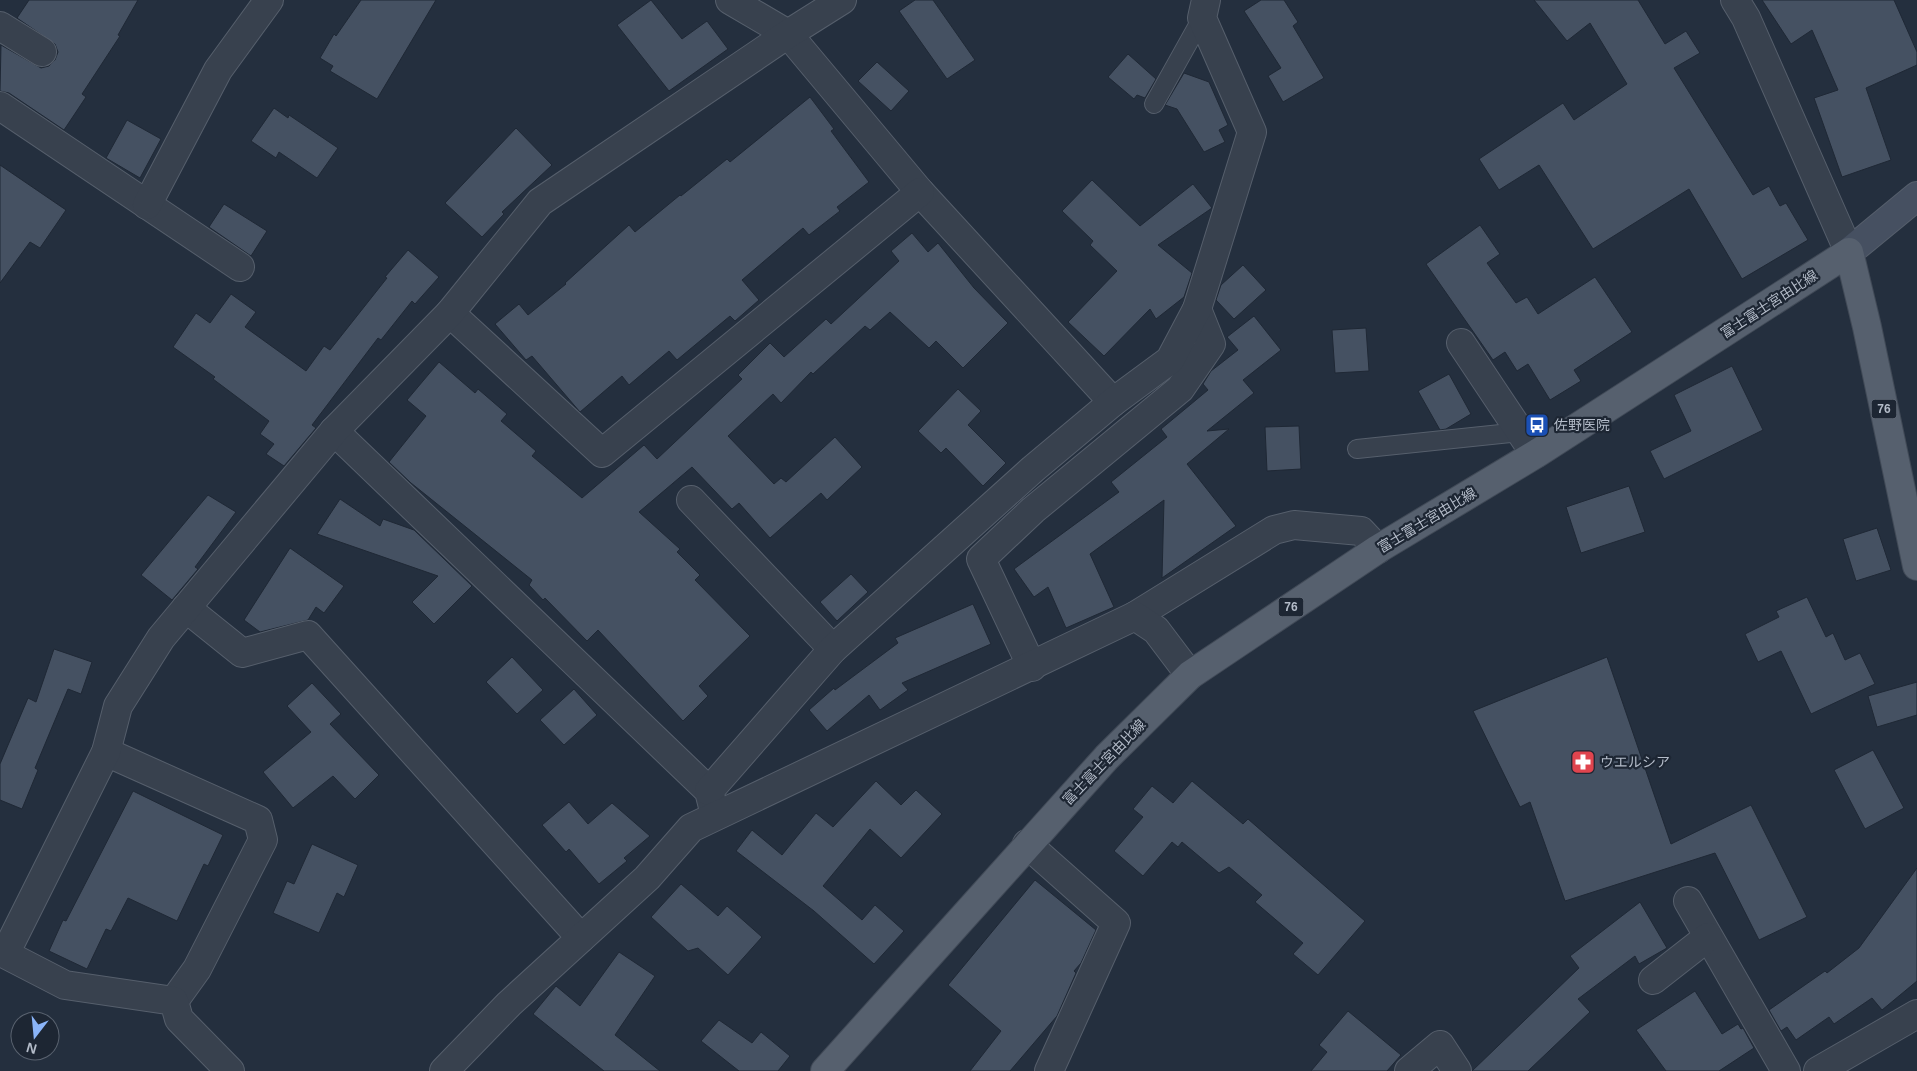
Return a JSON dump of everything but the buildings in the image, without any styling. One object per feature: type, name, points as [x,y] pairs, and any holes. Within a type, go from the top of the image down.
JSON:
[{"type":"main road","points":[[1849,252],[1917,196]]},
{"type":"main road","name":"富士富士宮由比線","points":[[825,1071],[1107,757],[1190,675],[1378,549],[1535,454],[1849,252]]},
{"type":"main road","name":"76","points":[[1849,252],[1867,328],[1917,566]]},
{"type":"street","points":[[147,205],[218,70],[270,0]]},
{"type":"street","points":[[730,0],[788,34],[920,192],[1113,402]]},
{"type":"street","points":[[174,1001],[65,985],[5,954],[106,752],[118,706],[161,638],[334,431],[450,313],[540,202],[788,34],[842,0]]},
{"type":"street","points":[[1735,0],[1746,18],[1849,252]]},
{"type":"street","points":[[444,1071],[509,1004],[647,878],[712,803],[833,649],[1033,469],[1113,402],[1170,360],[1197,309],[1252,132],[1204,9]]},
{"type":"street","points":[[0,26],[42,52]]},
{"type":"street","points":[[0,106],[240,267]]},
{"type":"street","points":[[450,313],[602,453],[920,192]]},
{"type":"street","points":[[1032,667],[981,559],[1033,510],[1180,389],[1212,344],[1197,309]]},
{"type":"street","points":[[1460,343],[1535,454]]},
{"type":"street","points":[[334,431],[712,803]]},
{"type":"street","points":[[691,500],[833,649]]},
{"type":"street","points":[[712,803],[1032,667],[1135,616],[1274,530],[1294,525],[1361,531],[1378,549]]},
{"type":"street","points":[[186,608],[242,653],[308,635],[581,938]]},
{"type":"street","points":[[1135,616],[1156,630],[1190,675]]},
{"type":"street","points":[[106,752],[258,820],[263,840],[196,969],[174,1001]]},
{"type":"street","points":[[1027,844],[1116,923],[1050,1071]]},
{"type":"street","points":[[1688,901],[1786,1071]]},
{"type":"street","points":[[1653,980],[1708,937]]},
{"type":"street","points":[[174,1001],[179,1019],[230,1071]]},
{"type":"street","points":[[1818,1071],[1917,1014]]},
{"type":"street","points":[[1409,1071],[1440,1045],[1457,1071]]},
{"type":"lane","points":[[1154,104],[1204,9]]},
{"type":"lane","points":[[1357,448],[1520,432]]},
{"type":"place","name":"佐野医院","points":[[1537,425]]},
{"type":"place","name":"ウエルシア","points":[[1583,762]]}]
